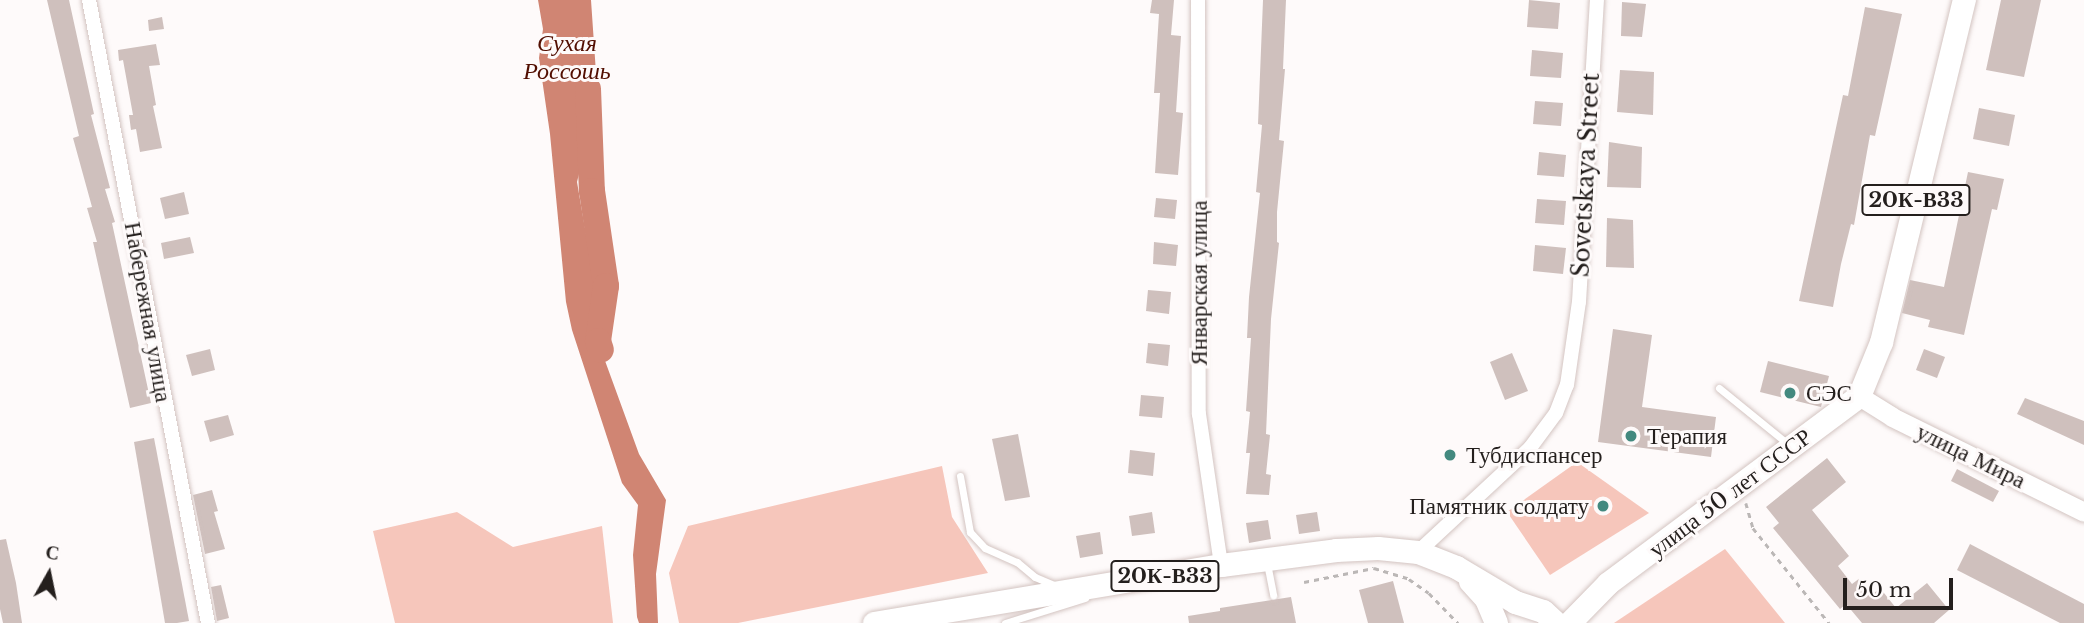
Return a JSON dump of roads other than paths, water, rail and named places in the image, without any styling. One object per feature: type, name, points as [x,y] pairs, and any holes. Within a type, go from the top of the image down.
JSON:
[{"type":"main road","name":"20К-В33","points":[[1859,396],[1881,342],[1964,0]]},
{"type":"main road","name":"улица 50 лет СССР","points":[[1608,583],[1859,396]]},
{"type":"main road","name":"улица Мира","points":[[1859,396],[1892,417],[2084,512]]},
{"type":"main road","name":"20К-В33","points":[[874,623],[1221,565],[1350,549],[1418,552],[1456,567],[1515,602],[1545,614]]},
{"type":"main road","name":"20К-В33","points":[[1456,567],[1486,599],[1496,623]]},
{"type":"main road","points":[[1507,623],[1521,611],[1545,614],[1608,583]]},
{"type":"main road","points":[[1569,623],[1608,583]]},
{"type":"street","name":"Набережная улица","points":[[89,0],[208,623]]},
{"type":"street","name":"Январская улица","points":[[1198,0],[1199,414],[1221,565]]},
{"type":"street","points":[[1418,552],[1530,448],[1556,413],[1567,385],[1579,302],[1597,0]]},
{"type":"lane","points":[[1719,388],[1791,446]]},
{"type":"lane","points":[[960,477],[970,532],[985,548],[1017,562],[1035,577],[1069,592]]},
{"type":"lane","points":[[1266,559],[1273,595]]},
{"type":"lane","points":[[1005,623],[1049,611],[1125,583]]},
{"type":"water","name":"Сухая Россошь","points":[[538,0],[591,0],[596,73],[587,141],[577,182],[588,246],[604,269],[604,358],[639,454],[666,500],[656,574],[658,623],[639,623],[637,617],[633,555],[638,505],[622,483],[572,330],[566,302],[550,134],[539,58],[543,29]]},
{"type":"waterway","name":"Сухая Россошь","points":[[588,89],[592,191],[606,286],[598,341],[601,350]]},
{"type":"place","name":"СЭС","points":[[1790,393]]},
{"type":"place","name":"Терапия","points":[[1631,436]]},
{"type":"place","name":"Тубдиспансер","points":[[1450,455]]},
{"type":"place","name":"Памятник солдату","points":[[1603,506]]}]
